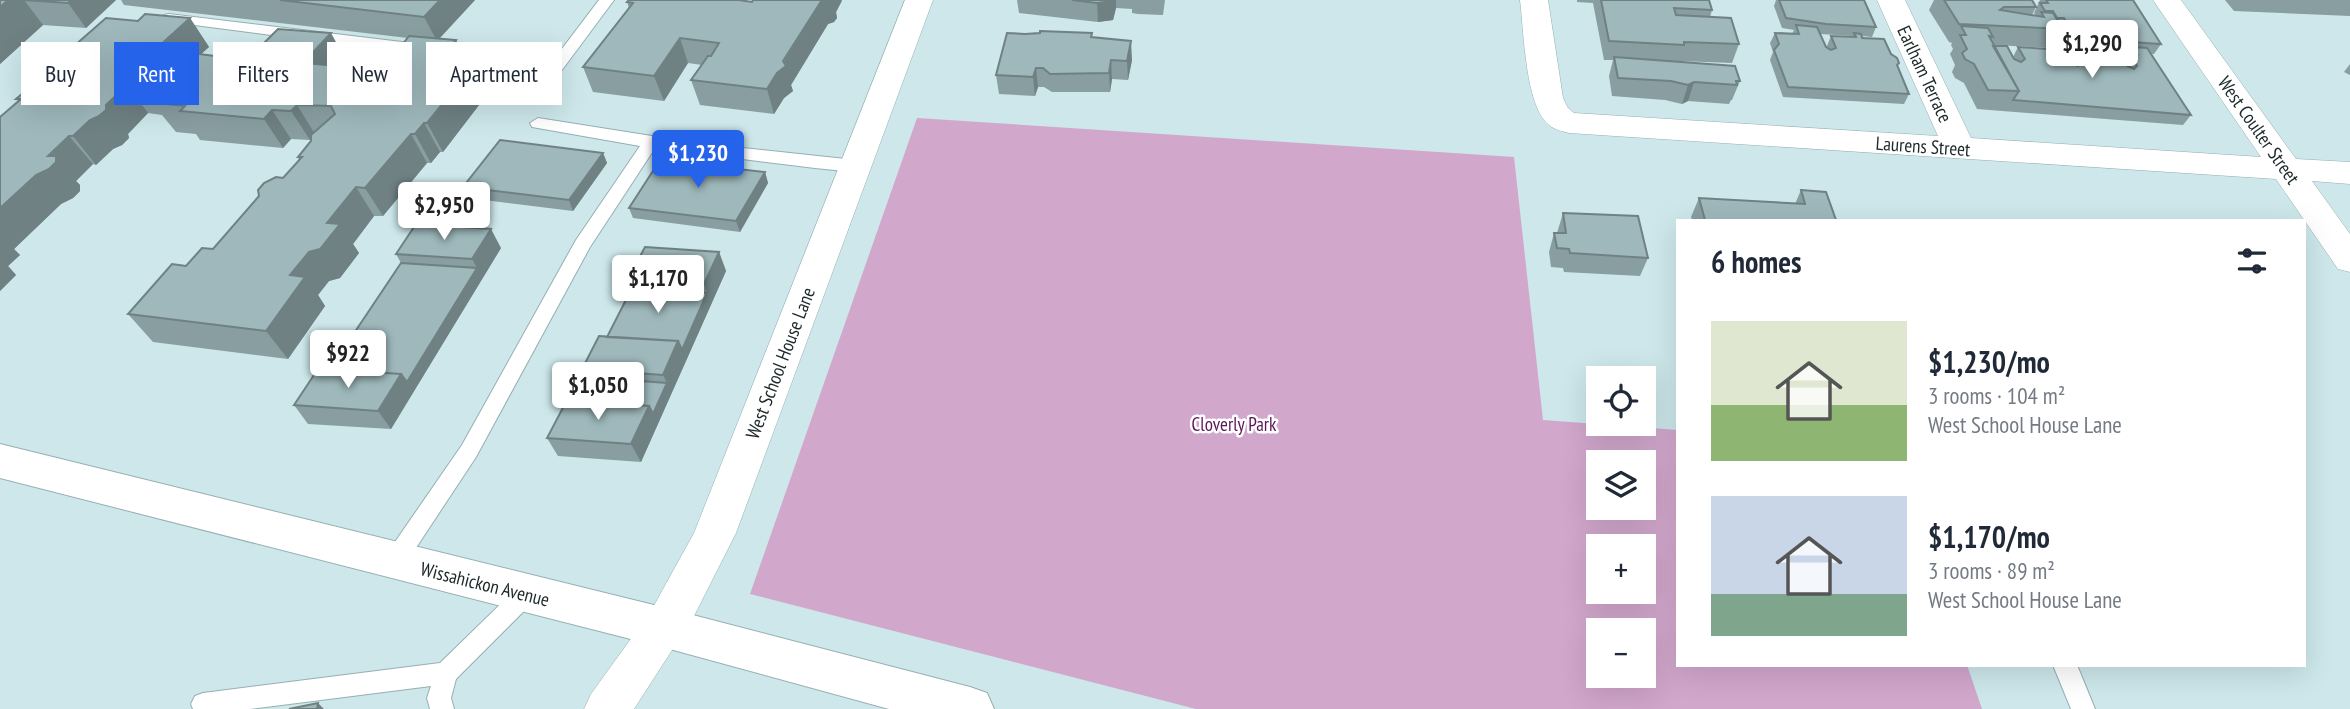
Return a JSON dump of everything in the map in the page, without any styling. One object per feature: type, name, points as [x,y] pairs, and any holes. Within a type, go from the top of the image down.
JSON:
[{"type":"street","name":"West School House Lane","points":[[607,709],[666,628],[693,581],[715,533],[919,0]]},
{"type":"street","points":[[1534,0],[1548,98],[1552,111],[1559,120]]},
{"type":"street","name":"Earlham Terrace","points":[[1891,0],[1960,149]]},
{"type":"street","name":"West Coulter Street","points":[[2167,0],[2350,260]]},
{"type":"street","name":"Laurens Street","points":[[1559,120],[1606,127],[2350,173]]},
{"type":"street","name":"Wissahickon Avenue","points":[[0,461],[394,562],[666,628],[970,709]]},
{"type":"lane","points":[[150,19],[173,18],[556,67],[607,0]]},
{"type":"lane","points":[[538,123],[650,143],[773,160],[855,166]]},
{"type":"lane","points":[[394,562],[470,451],[582,244],[650,143]]},
{"type":"lane","points":[[442,709],[439,698],[446,673],[526,594]]},
{"type":"lane","points":[[2066,667],[2083,709]]},
{"type":"lane","points":[[203,704],[446,673]]},
{"type":"green space","name":"Cloverly Park","points":[[917,118],[1514,157],[1543,420],[1586,423],[1586,436],[1656,436],[1656,428],[1676,430],[1676,667],[1968,667],[1982,709],[1196,709],[750,594]]},
{"type":"building","points":[[24,0],[71,0],[68,3]]},
{"type":"building","points":[[280,0],[440,0],[424,17]]},
{"type":"building","points":[[822,0],[783,61],[786,66],[777,73],[767,89],[691,80],[719,43],[680,38],[654,76],[583,67],[633,3],[627,2]]},
{"type":"building","points":[[1072,0],[1113,0],[1097,3]]},
{"type":"building","points":[[1601,0],[1709,0],[1712,10],[1674,8],[1676,15],[1731,18],[1739,44],[1684,42],[1684,45],[1609,41]]},
{"type":"building","points":[[1779,0],[1864,0],[1876,27],[1786,18]]},
{"type":"building","points":[[1944,0],[2032,0],[2036,7],[2004,7],[2000,10],[2044,17],[2041,12],[2053,13],[2063,29],[1959,24]]},
{"type":"building","points":[[2046,0],[2133,0],[2161,44],[2069,38],[2063,27],[2098,24],[2067,23],[2064,18],[2057,18],[2053,11],[2045,11],[2040,3],[2048,3]]},
{"type":"building","points":[[145,14],[190,18],[164,42],[114,42],[114,97],[106,105],[106,110],[73,136],[69,136],[48,156],[56,156],[56,162],[36,175],[0,208],[0,117],[21,99],[21,105],[100,105],[100,42],[79,42],[106,18],[138,21]]},
{"type":"building","points":[[1796,25],[1817,27],[1826,47],[1831,50],[1836,48],[1831,36],[1856,37],[1854,33],[1861,34],[1862,38],[1884,39],[1891,54],[1897,58],[1897,65],[1909,94],[1788,87],[1774,50],[1779,44],[1775,33],[1799,34]]},
{"type":"building","points":[[1961,26],[1988,28],[1993,37],[1989,36],[2019,91],[1988,90],[1974,64],[1965,59],[1962,53],[1967,49],[1960,35],[1966,35]]},
{"type":"building","points":[[278,29],[331,33],[313,52],[313,42],[265,42]]},
{"type":"building","points":[[1007,33],[1092,33],[1091,37],[1131,41],[1127,61],[1111,60],[1109,73],[1050,74],[1043,68],[1036,68],[1033,77],[996,75]]},
{"type":"building","points":[[409,36],[456,40],[426,42],[426,105],[442,105],[427,123],[415,134],[411,134],[365,188],[356,187],[327,223],[340,224],[320,249],[309,252],[290,275],[305,277],[266,331],[128,314],[172,264],[186,266],[202,248],[213,249],[259,196],[258,190],[264,183],[276,177],[283,178],[302,157],[298,157],[311,141],[311,135],[335,114],[331,106],[297,105],[313,105],[313,64],[327,65],[327,105],[412,105],[412,42],[404,42]]},
{"type":"building","points":[[1993,46],[2007,46],[2014,59],[2021,62],[2025,59],[2018,47],[2063,50],[2071,63],[2078,66],[2080,63],[2073,50],[2119,53],[2127,66],[2134,69],[2137,66],[2128,53],[2137,54],[2133,47],[2147,48],[2191,115],[2013,100],[2019,91]]},
{"type":"building","points":[[199,54],[213,56],[213,105],[297,105],[291,111],[272,110],[264,119],[180,111],[185,106],[175,105],[199,105]]},
{"type":"building","points":[[1614,57],[1735,66],[1740,81],[1736,81],[1737,85],[1694,82],[1688,85],[1671,81],[1618,78]]},
{"type":"building","points":[[500,140],[603,153],[569,200],[463,187]]},
{"type":"building","points":[[660,160],[765,172],[736,221],[629,208]]},
{"type":"building","points":[[1801,190],[1826,192],[1836,219],[1705,219],[1699,198],[1805,204]]},
{"type":"building","points":[[1563,213],[1638,216],[1648,258],[1570,253],[1569,249],[1557,248],[1554,233],[1566,233]]},
{"type":"building","points":[[416,224],[491,229],[472,259],[396,254]]},
{"type":"building","points":[[645,247],[719,252],[704,284],[628,279]]},
{"type":"building","points":[[401,263],[477,268],[407,382],[401,374],[330,369]]},
{"type":"building","points":[[632,288],[707,293],[682,350],[678,341],[607,337]]},
{"type":"building","points":[[599,336],[678,341],[663,375],[582,369]]},
{"type":"building","points":[[318,369],[401,374],[378,411],[294,405]]},
{"type":"building","points":[[586,377],[667,383],[653,414],[649,406],[575,401]]},
{"type":"building","points":[[567,400],[649,406],[631,444],[547,438]]},
{"type":"building","points":[[318,703],[317,709],[289,709]]}]
